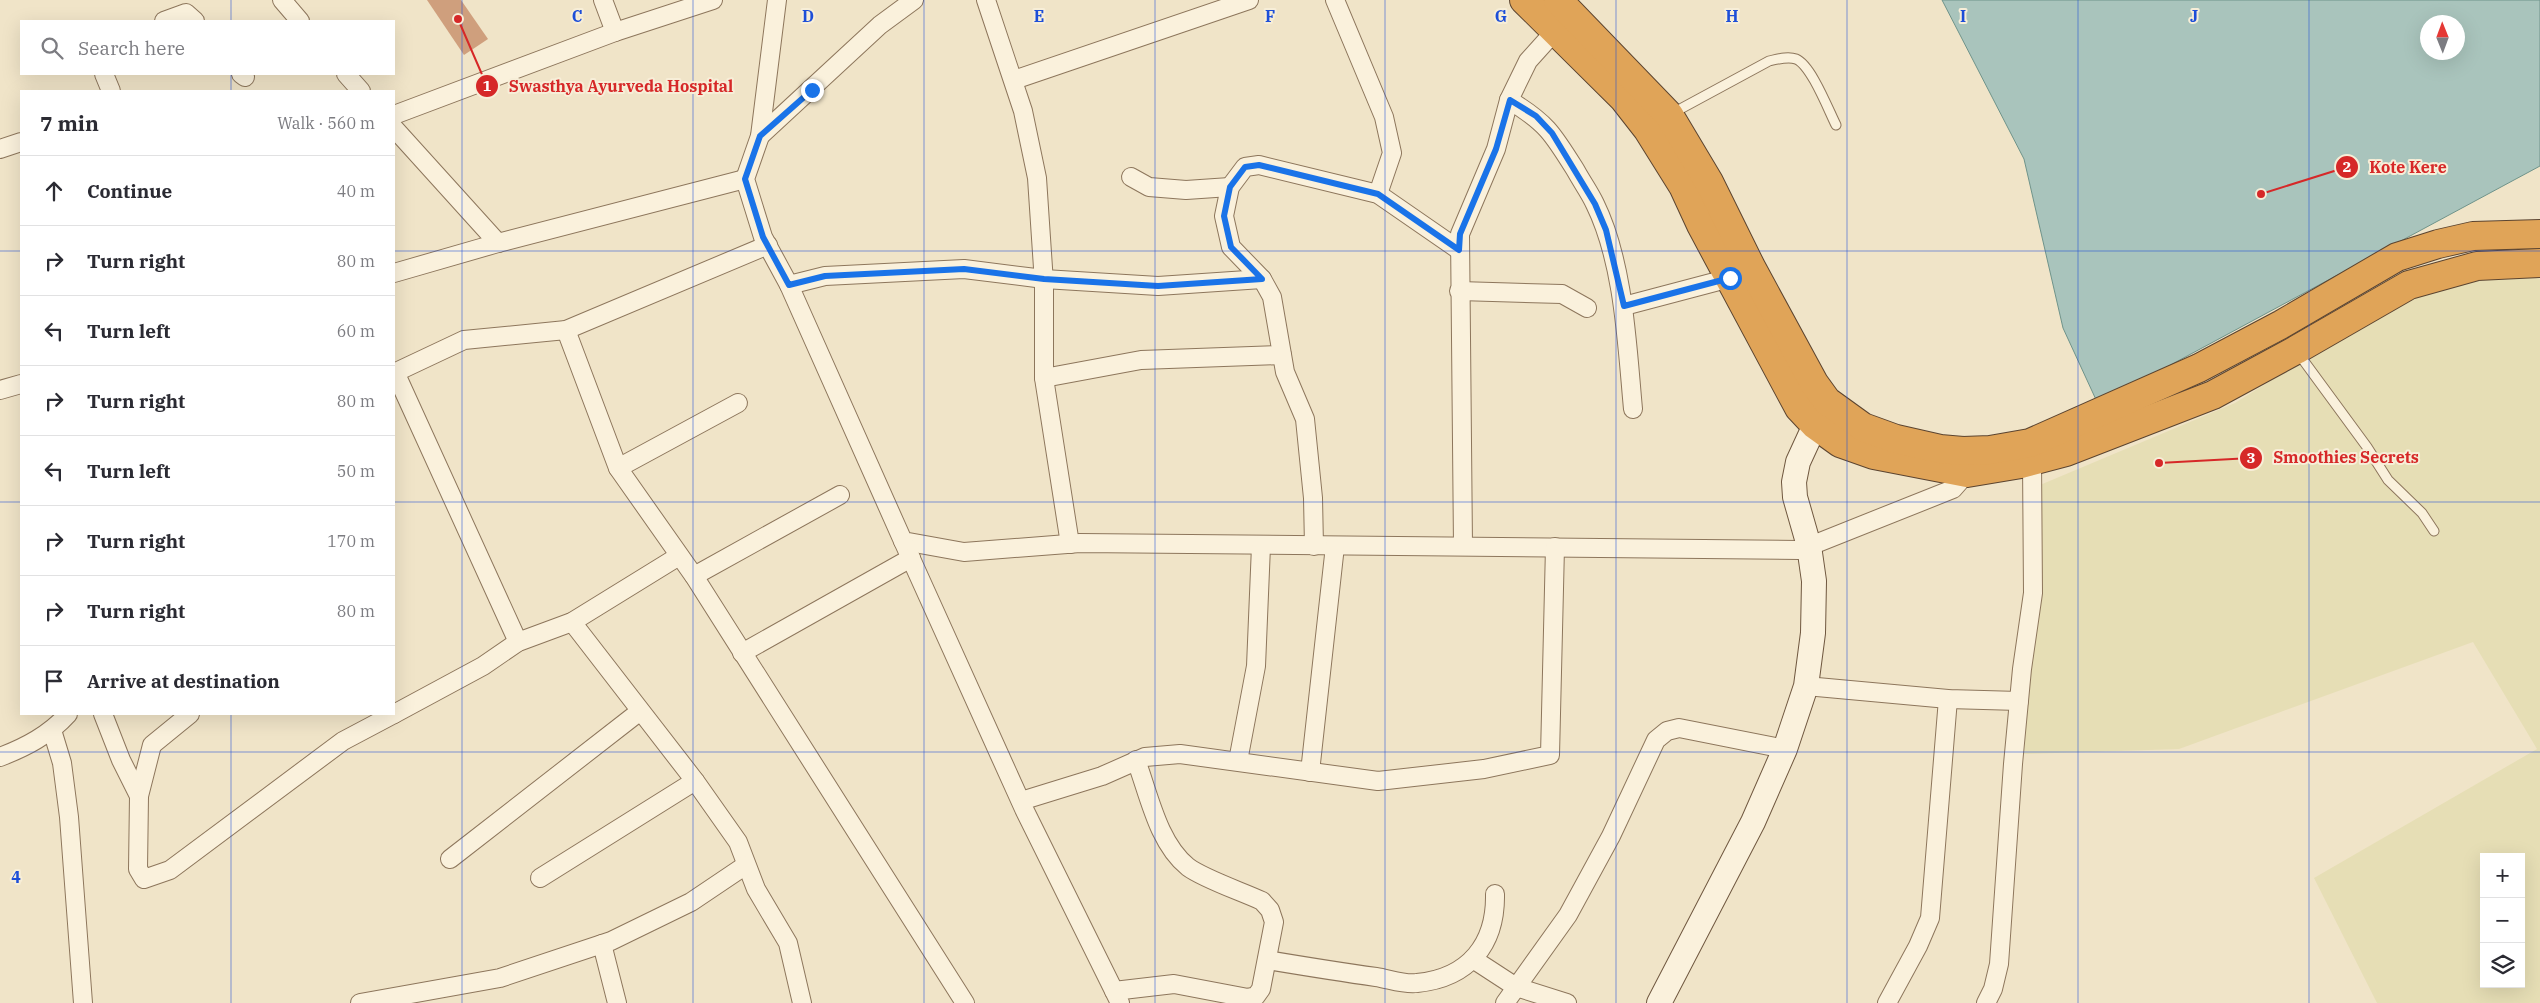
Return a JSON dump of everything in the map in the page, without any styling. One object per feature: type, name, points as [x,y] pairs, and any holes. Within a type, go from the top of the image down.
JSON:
[{"type":"highway","points":[[1524,0],[1623,98],[1648,130],[1683,186],[1798,408],[1815,425],[1840,443],[1874,455],[1967,473],[2032,461],[2066,452],[2213,395],[2409,285],[2477,266],[2540,263]]},
{"type":"highway","points":[[1561,1],[1669,115],[1709,182],[1751,267],[1814,383],[1827,402],[1863,427],[1896,439],[1940,449],[1990,450],[2030,443],[2200,368],[2282,324],[2397,258],[2438,244],[2473,236],[2540,234]]},
{"type":"street","points":[[282,0],[299,20]]},
{"type":"street","points":[[603,0],[614,32]]},
{"type":"street","points":[[395,115],[614,32],[713,0]]},
{"type":"street","points":[[776,0],[760,136],[745,179],[763,237],[789,285],[1020,802],[1117,997],[1174,984],[1248,998],[1256,996],[1262,990],[1274,922],[1270,910],[1262,901],[1190,868],[1176,856],[1164,836],[1136,760]]},
{"type":"street","points":[[760,136],[880,25],[914,0]]},
{"type":"street","points":[[986,0],[1023,111],[1037,178],[1044,279],[1044,378],[1070,544]]},
{"type":"street","points":[[1014,80],[1249,0]]},
{"type":"street","points":[[1334,0],[1384,117],[1392,153],[1378,194]]},
{"type":"street","points":[[167,20],[186,13],[194,20]]},
{"type":"street","points":[[1463,546],[1459,291],[1460,234],[1496,149],[1510,100],[1528,61],[1555,31]]},
{"type":"street","points":[[104,75],[111,90]]},
{"type":"street","points":[[347,75],[360,90]]},
{"type":"street","points":[[1510,100],[1536,116],[1552,133],[1595,204],[1606,230],[1624,306],[1633,409]]},
{"type":"street","points":[[395,129],[498,243]]},
{"type":"street","points":[[0,149],[20,142]]},
{"type":"street","points":[[1314,546],[1313,498],[1305,418],[1285,372],[1272,297],[1262,279],[1231,247],[1224,216],[1230,187],[1245,167],[1259,165],[1378,194],[1459,250]]},
{"type":"street","points":[[1131,177],[1148,186],[1186,190],[1230,187]]},
{"type":"street","points":[[395,273],[498,243],[745,179]]},
{"type":"street","points":[[395,372],[464,340],[566,330],[768,245]]},
{"type":"street","points":[[789,285],[825,276],[964,269],[1044,279],[1158,286],[1262,279]]},
{"type":"street","points":[[1624,306],[1730,278]]},
{"type":"street","points":[[1459,291],[1562,294],[1587,308]]},
{"type":"street","points":[[566,330],[618,468],[694,576],[965,1003]]},
{"type":"street","points":[[1044,378],[1141,360],[1282,355]]},
{"type":"street","points":[[395,374],[518,642]]},
{"type":"street","points":[[0,390],[20,384]]},
{"type":"street","points":[[618,468],[738,403]]},
{"type":"street","points":[[1659,1003],[1753,822],[1785,749],[1806,686],[1813,633],[1814,581],[1809,546],[1795,497],[1794,482],[1798,462],[1815,425]]},
{"type":"street","points":[[1986,1003],[1993,989],[1999,964],[2019,701],[2033,593],[2032,461]]},
{"type":"street","points":[[903,541],[964,552],[1070,544],[1800,550],[1953,489],[1967,473]]},
{"type":"street","points":[[694,576],[840,495]]},
{"type":"street","points":[[1238,761],[1256,666],[1261,546]]},
{"type":"street","points":[[1310,772],[1335,546]]},
{"type":"street","points":[[1020,802],[1102,776],[1145,757],[1180,754],[1378,781],[1484,769],[1550,755],[1555,547]]},
{"type":"street","points":[[395,713],[483,666],[518,642],[572,622],[679,556]]},
{"type":"street","points":[[742,653],[910,558]]},
{"type":"street","points":[[572,622],[639,712],[695,782],[738,842],[756,889],[788,943],[802,1003]]},
{"type":"street","points":[[1806,686],[1948,699],[2019,701]]},
{"type":"street","points":[[1887,1003],[1918,946],[1930,918],[1948,699]]},
{"type":"street","points":[[450,859],[639,712]]},
{"type":"street","points":[[0,758],[22,748],[52,730],[67,715]]},
{"type":"street","points":[[103,715],[120,760],[139,796]]},
{"type":"street","points":[[189,715],[152,745],[139,796],[138,869],[144,879],[149,879],[170,870],[343,741],[392,715]]},
{"type":"street","points":[[1505,1003],[1568,914],[1611,836],[1656,740],[1667,731],[1679,728],[1785,749]]},
{"type":"street","points":[[52,730],[62,763],[69,817],[83,1003]]},
{"type":"street","points":[[540,878],[695,782]]},
{"type":"street","points":[[360,1003],[500,978],[602,944],[691,902],[746,865]]},
{"type":"street","points":[[1267,960],[1416,984],[1441,978],[1465,968],[1481,951],[1496,916],[1495,894]]},
{"type":"street","points":[[602,944],[617,1003]]},
{"type":"street","points":[[1473,959],[1516,987],[1567,1003]]},
{"type":"lane","points":[[1669,115],[1770,61],[1782,58],[1795,58],[1805,64],[1836,125]]},
{"type":"lane","points":[[2296,350],[2367,447],[2388,480],[2422,513],[2434,531]]},
{"type":"shaded area","points":[[2531,277],[2540,279],[2540,1003],[2377,1003],[2314,878],[2537,749],[2473,642],[2179,749],[2024,754],[2040,485],[2235,403],[2427,283]]},
{"type":"water","points":[[1942,0],[2540,0],[2540,166],[2098,404],[2063,328],[2024,159]]},
{"type":"building","points":[[427,0],[461,0],[488,39],[464,55]]},
{"type":"place","name":"Swasthya Ayurveda Hospital","points":[[458,19]]},
{"type":"place","name":"Kote Kere","points":[[2261,194]]},
{"type":"place","name":"Smoothies Secrets","points":[[2159,463]]},
{"type":"route","points":[[812,90],[760,136],[745,179],[763,237],[789,285],[825,276],[964,269],[1044,279],[1158,286],[1262,279],[1231,247],[1224,216],[1230,187],[1245,167],[1259,165],[1378,194],[1459,250],[1460,234],[1496,149],[1510,100],[1536,116],[1552,133],[1595,204],[1606,230],[1624,306],[1730,278]]}]
